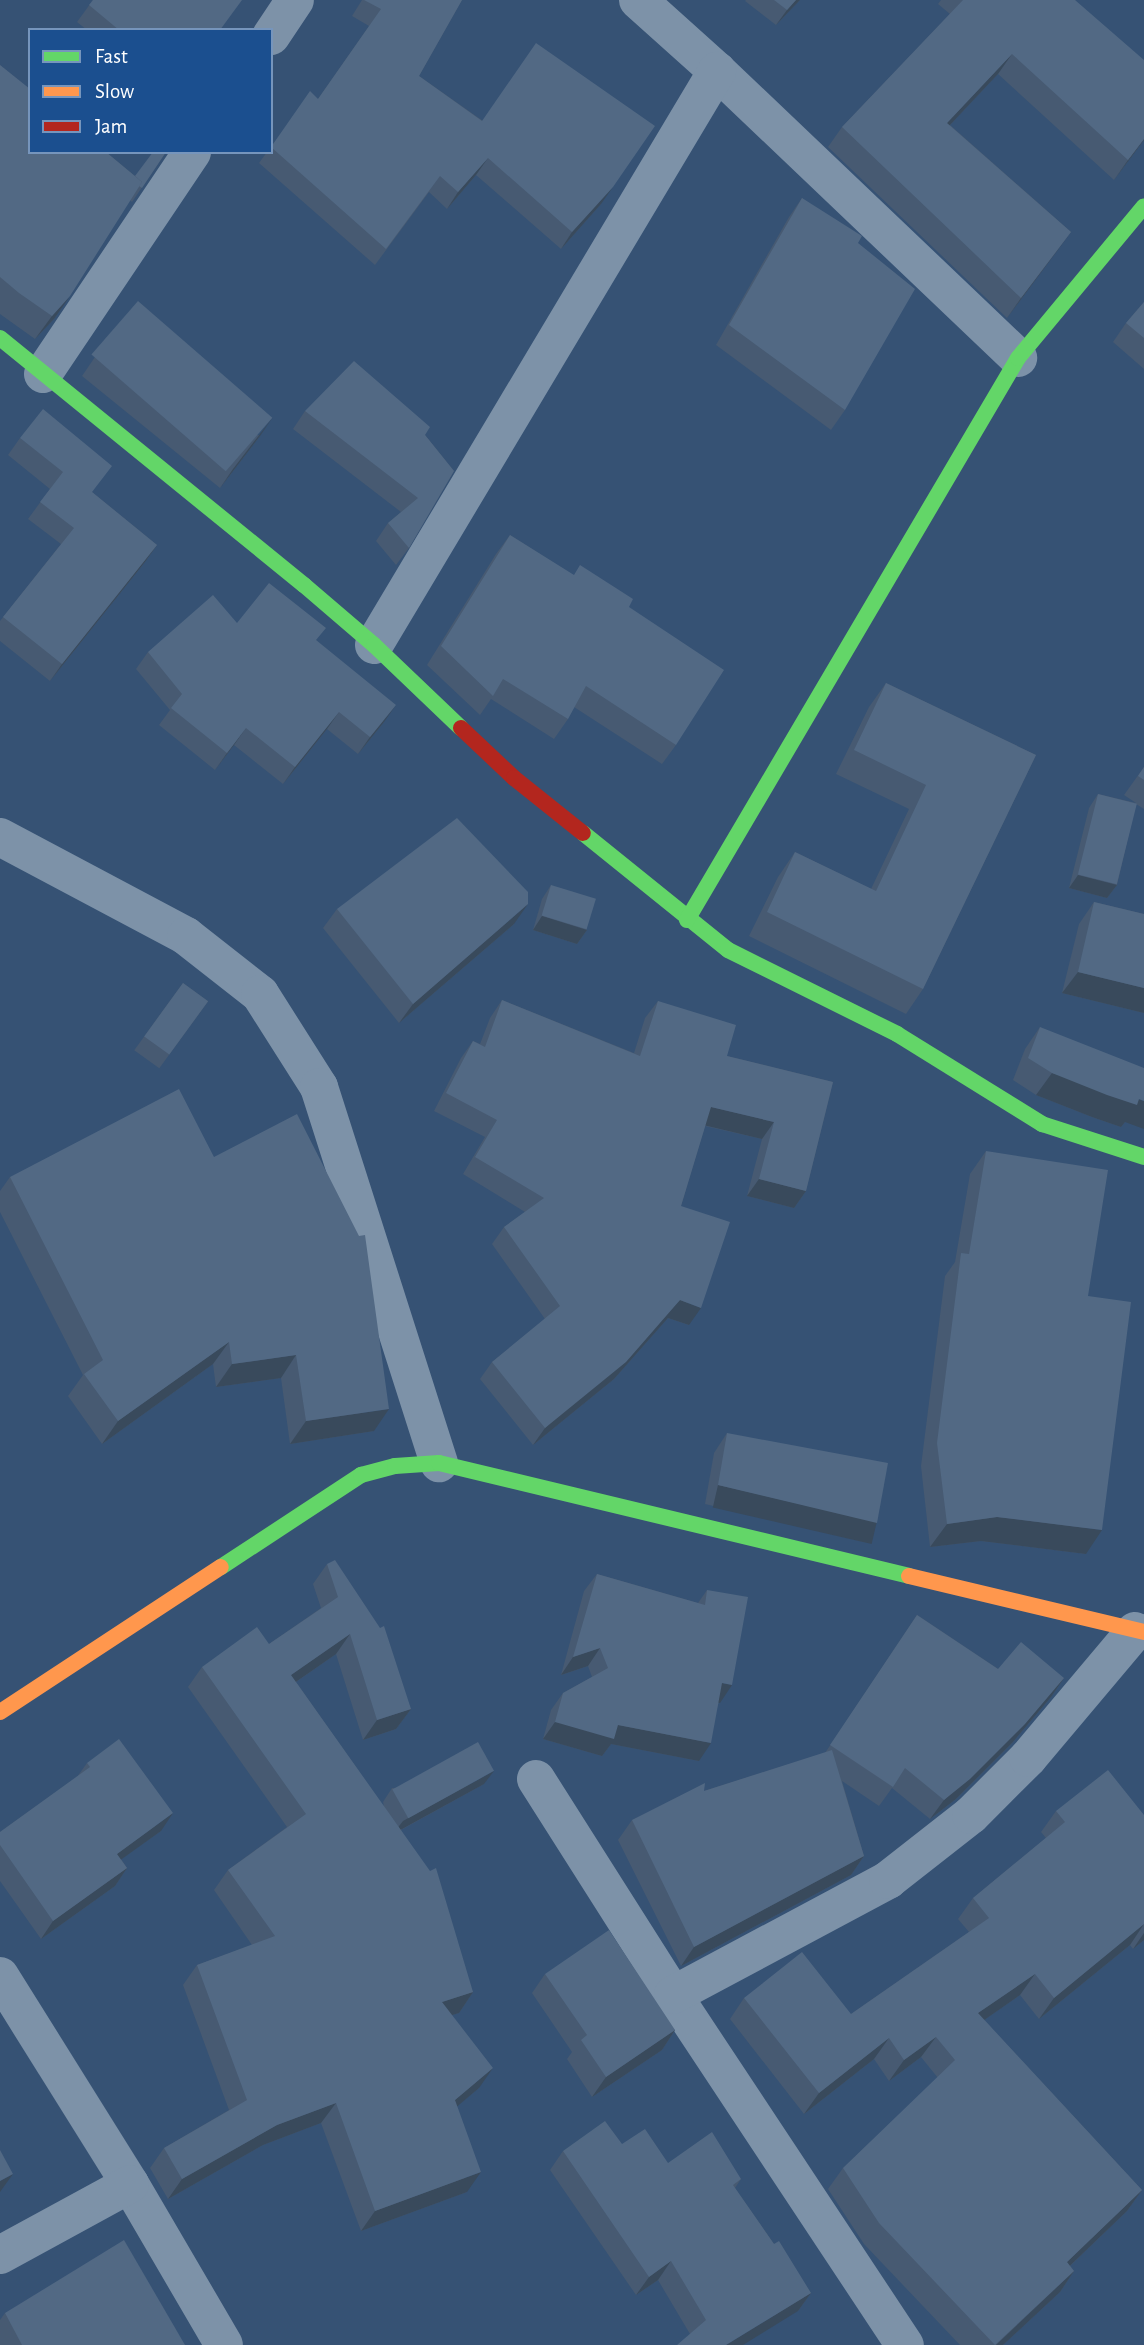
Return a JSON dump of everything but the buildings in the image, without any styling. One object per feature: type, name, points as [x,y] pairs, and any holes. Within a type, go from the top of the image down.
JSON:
[{"type":"street","points":[[273,33],[295,0]]},
{"type":"street","points":[[638,0],[717,71],[1018,358]]},
{"type":"street","points":[[374,645],[717,71]]},
{"type":"street","points":[[43,374],[191,154]]},
{"type":"street","points":[[687,920],[1018,358],[1144,206]]},
{"type":"street","points":[[0,338],[374,645],[514,778],[687,920],[728,950],[897,1034],[1042,1124],[1144,1157]]},
{"type":"street","points":[[0,837],[186,936],[260,994],[319,1087],[439,1463]]},
{"type":"street","points":[[0,1713],[361,1475],[395,1466],[439,1463],[1140,1632],[1028,1758],[971,1815],[888,1880],[673,1995]]},
{"type":"street","points":[[536,1779],[673,1995],[905,2345]]},
{"type":"street","points":[[0,1976],[130,2184],[224,2345]]},
{"type":"street","points":[[0,2255],[130,2184]]},
{"type":"traffic: fast","points":[[687,920],[1018,358],[1144,206]]},
{"type":"traffic: fast","points":[[0,338],[304,585],[374,645],[461,728]]},
{"type":"traffic: fast","points":[[583,833],[728,950],[897,1034],[1042,1124],[1144,1157]]},
{"type":"traffic: fast","points":[[221,1567],[361,1475],[395,1466],[439,1463],[909,1576]]},
{"type":"traffic: slow","points":[[0,1712],[221,1567]]},
{"type":"traffic: slow","points":[[909,1576],[1144,1632]]},
{"type":"traffic: jam","points":[[461,728],[514,778],[583,833]]}]
